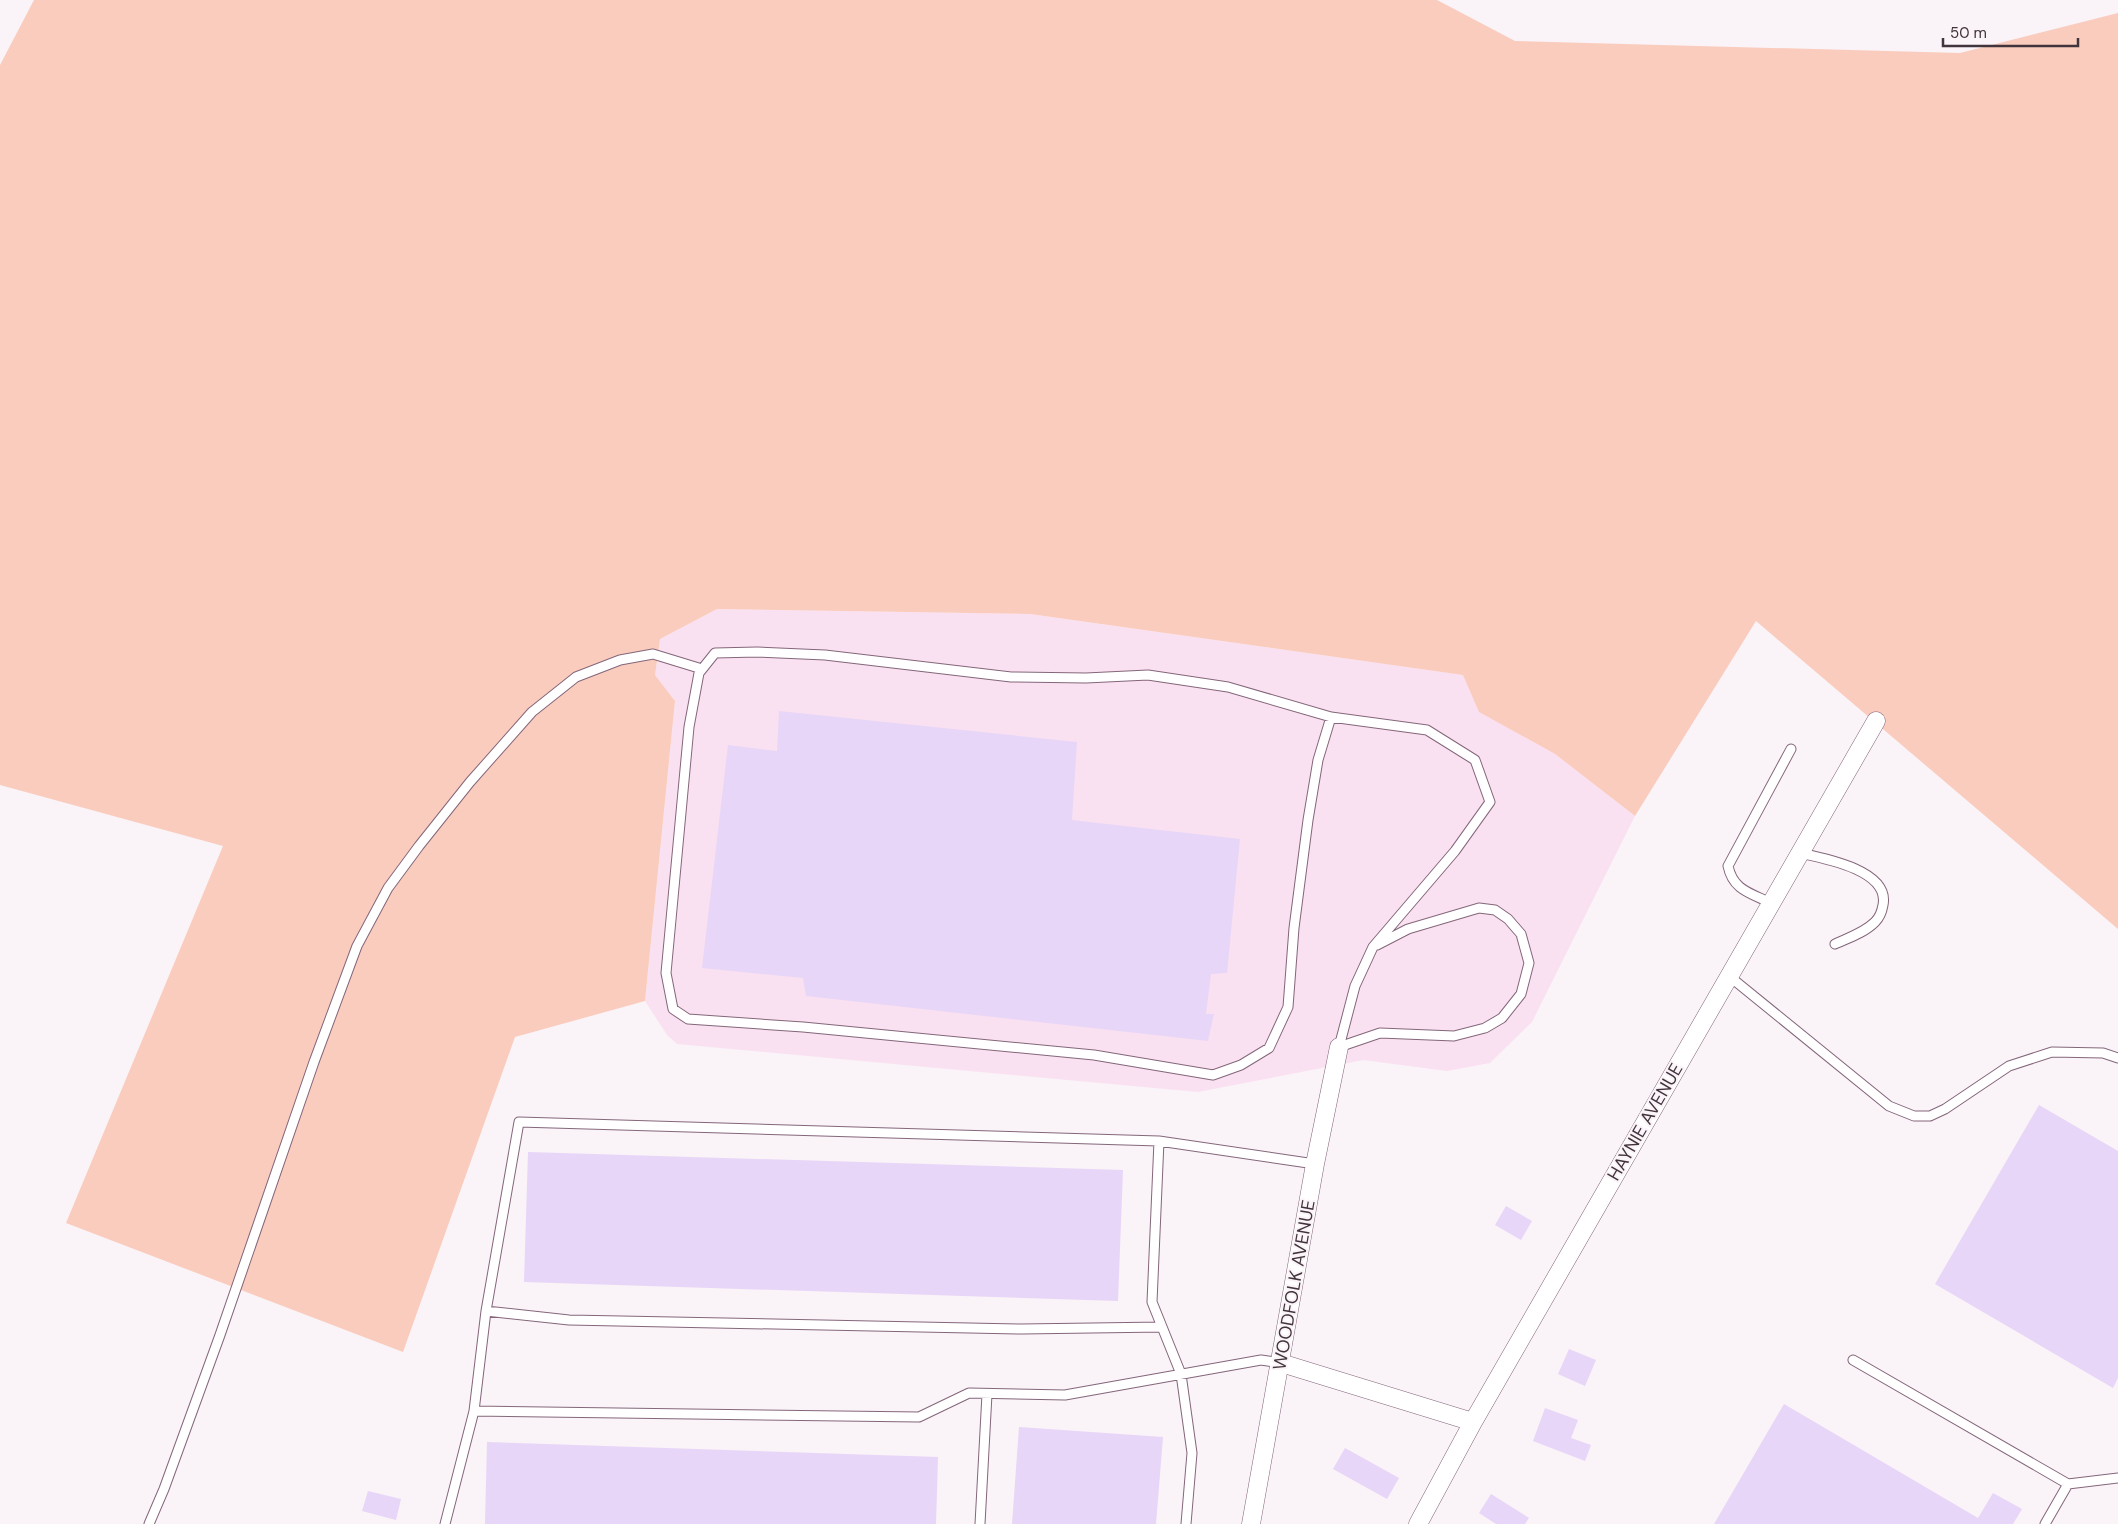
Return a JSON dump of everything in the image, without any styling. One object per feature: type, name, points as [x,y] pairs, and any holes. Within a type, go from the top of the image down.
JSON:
[{"type":"street","name":"HAYNIE AVENUE","points":[[1418,1524],[1473,1422],[1876,721]]},
{"type":"street","name":"WOODFOLK AVENUE","points":[[1251,1524],[1315,1164],[1339,1047]]},
{"type":"street","points":[[1281,1362],[1473,1422]]},
{"type":"lane","points":[[1331,717],[1318,760],[1308,820],[1294,928],[1288,1006],[1269,1048],[1241,1065],[1213,1075],[1094,1055],[803,1027],[688,1019],[673,1009],[666,973],[689,727],[699,673],[715,653],[757,652],[825,656],[1012,677],[1086,678],[1148,675],[1228,687],[1331,717],[1427,730],[1475,760],[1490,802],[1454,851],[1374,947],[1355,986],[1339,1047]]},
{"type":"lane","points":[[148,1524],[183,1439],[314,1062],[357,946],[388,888],[476,775],[532,712],[576,676],[620,660],[653,654],[702,668]]},
{"type":"lane","points":[[1770,903],[1738,887],[1730,878],[1728,866],[1791,749]]},
{"type":"lane","points":[[1799,853],[1847,865],[1874,881],[1883,893],[1884,903],[1875,922],[1862,932],[1835,944]]},
{"type":"lane","points":[[1339,1047],[1380,1032],[1454,1036],[1485,1028],[1502,1018],[1521,994],[1529,963],[1521,934],[1508,919],[1495,910],[1479,908],[1408,929],[1374,947]]},
{"type":"lane","points":[[1729,976],[1889,1106],[1914,1116],[1930,1116],[1945,1109],[2009,1066],[2052,1052],[2103,1053],[2118,1058]]},
{"type":"lane","points":[[445,1524],[474,1411],[486,1311],[520,1122],[1159,1141],[1315,1164]]},
{"type":"lane","points":[[1159,1141],[1152,1302],[1181,1374],[1192,1453],[1186,1524]]},
{"type":"lane","points":[[486,1311],[579,1320],[1022,1329],[1162,1327]]},
{"type":"lane","points":[[474,1411],[919,1418],[969,1393],[1065,1395],[1261,1360],[1281,1362]]},
{"type":"lane","points":[[1853,1360],[2068,1484],[2118,1478]]},
{"type":"lane","points":[[980,1524],[987,1394]]},
{"type":"lane","points":[[2045,1524],[2068,1484]]},
{"type":"shaded area","points":[[34,0],[1437,0],[1515,41],[1960,53],[2118,13],[2118,929],[1756,621],[1635,816],[1555,754],[1479,712],[1463,675],[1030,614],[717,609],[660,639],[655,675],[675,701],[645,1001],[515,1037],[403,1352],[66,1223],[223,846],[0,785],[0,65]]},
{"type":"shaded area","points":[[717,609],[1030,614],[1464,675],[1480,712],[1555,754],[1635,816],[1532,1022],[1490,1063],[1447,1071],[1363,1060],[1198,1092],[677,1044],[667,1035],[645,1001],[675,701],[655,675],[660,639]]},
{"type":"building","points":[[779,711],[1077,742],[1072,820],[1240,839],[1227,973],[1211,974],[1206,1014],[1214,1014],[1208,1041],[806,996],[803,978],[702,968],[728,745],[777,751]]},
{"type":"building","points":[[2039,1105],[2118,1151],[2118,1378],[2113,1388],[1935,1284]]},
{"type":"building","points":[[528,1152],[1123,1170],[1118,1301],[524,1282]]},
{"type":"building","points":[[1506,1206],[1532,1221],[1521,1240],[1495,1225]]},
{"type":"building","points":[[1569,1349],[1596,1360],[1585,1386],[1558,1374]]},
{"type":"building","points":[[1784,1404],[1978,1518],[1993,1493],[2022,1509],[2013,1524],[1714,1524]]},
{"type":"building","points":[[1545,1408],[1578,1420],[1571,1438],[1591,1445],[1585,1461],[1533,1441]]},
{"type":"building","points":[[1019,1427],[1163,1437],[1156,1524],[1012,1524]]},
{"type":"building","points":[[487,1442],[938,1457],[936,1524],[485,1524]]},
{"type":"building","points":[[1345,1448],[1399,1478],[1387,1499],[1333,1469]]},
{"type":"building","points":[[368,1491],[401,1499],[396,1520],[362,1511]]},
{"type":"building","points":[[1491,1494],[1529,1518],[1525,1524],[1496,1524],[1479,1513]]}]
